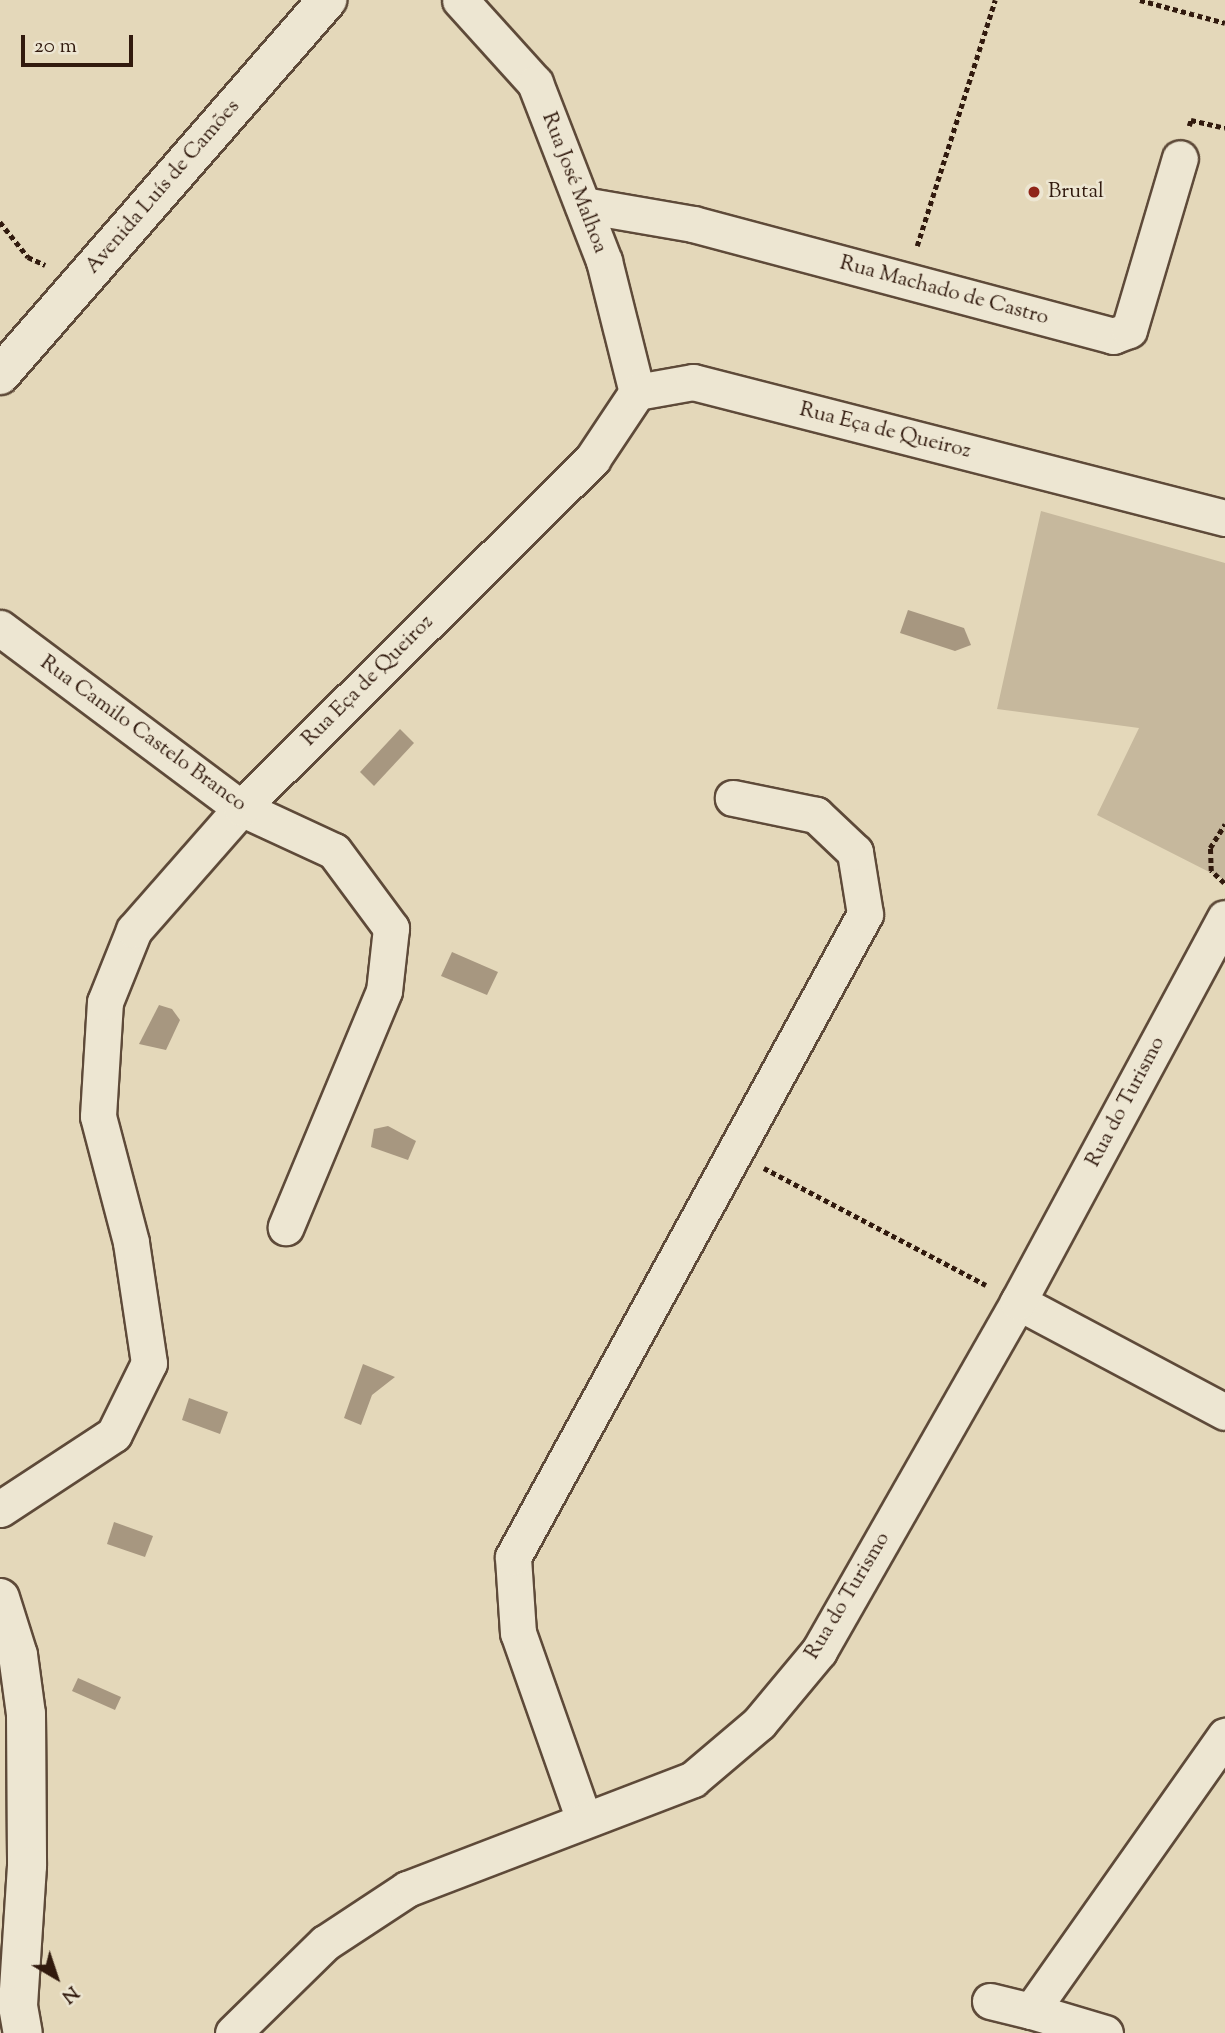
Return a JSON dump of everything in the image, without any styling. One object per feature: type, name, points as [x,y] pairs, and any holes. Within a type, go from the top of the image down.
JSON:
[{"type":"street","name":"Avenida Luís de Camões","points":[[0,376],[327,0]]},
{"type":"street","name":"Rua José Malhoa","points":[[460,0],[536,83],[604,261],[637,392]]},
{"type":"street","name":"Rua Machado de Castro","points":[[583,205],[693,224],[1113,336],[1123,335],[1129,330],[1180,159]]},
{"type":"street","name":"Rua Eça de Queiroz","points":[[0,1509],[114,1434],[149,1363],[131,1241],[98,1116],[105,1002],[134,930],[241,808],[593,457],[637,392],[693,382],[1225,518]]},
{"type":"street","name":"Rua Camilo Castelo Branco","points":[[0,628],[241,808],[334,851],[391,928],[384,991],[286,1227]]},
{"type":"street","points":[[584,1820],[518,1633],[513,1557],[865,914],[855,852],[816,815],[733,798]]},
{"type":"street","name":"Rua do Turismo","points":[[233,2033],[325,1943],[407,1889],[693,1779],[759,1723],[818,1651],[1018,1302],[1225,918]]},
{"type":"street","points":[[1018,1302],[1225,1412]]},
{"type":"street","points":[[0,1598],[18,1655],[26,1714],[27,1866],[18,2006],[23,2033]]},
{"type":"street","points":[[1031,2011],[1225,1736]]},
{"type":"street","points":[[27,1866],[41,2016],[47,2033]]},
{"type":"street","points":[[990,2001],[1105,2033]]},
{"type":"path","points":[[906,282],[995,0]]},
{"type":"path","points":[[1140,0],[1225,23]]},
{"type":"path","points":[[0,222],[28,257],[80,283]]},
{"type":"path","points":[[1225,824],[1210,848],[1211,871],[1225,884]]},
{"type":"path","points":[[733,1152],[1018,1302]]},
{"type":"shaded area","points":[[1041,511],[1225,563],[1225,880],[1097,815],[1139,728],[997,709]]},
{"type":"shaded area","points":[[908,610],[964,628],[971,645],[955,651],[900,633]]},
{"type":"shaded area","points":[[400,729],[414,743],[374,786],[360,772]]},
{"type":"shaded area","points":[[452,952],[498,972],[487,995],[441,976]]},
{"type":"shaded area","points":[[159,1005],[172,1009],[180,1020],[166,1050],[139,1044]]},
{"type":"shaded area","points":[[388,1126],[416,1141],[408,1160],[371,1147],[374,1129]]},
{"type":"shaded area","points":[[363,1364],[395,1377],[372,1395],[361,1425],[344,1418]]},
{"type":"shaded area","points":[[189,1398],[228,1412],[220,1434],[182,1420]]},
{"type":"shaded area","points":[[114,1522],[153,1536],[145,1557],[107,1544]]},
{"type":"shaded area","points":[[78,1678],[121,1697],[115,1710],[72,1691]]},
{"type":"place","name":"Brutal","points":[[1034,192]]}]
